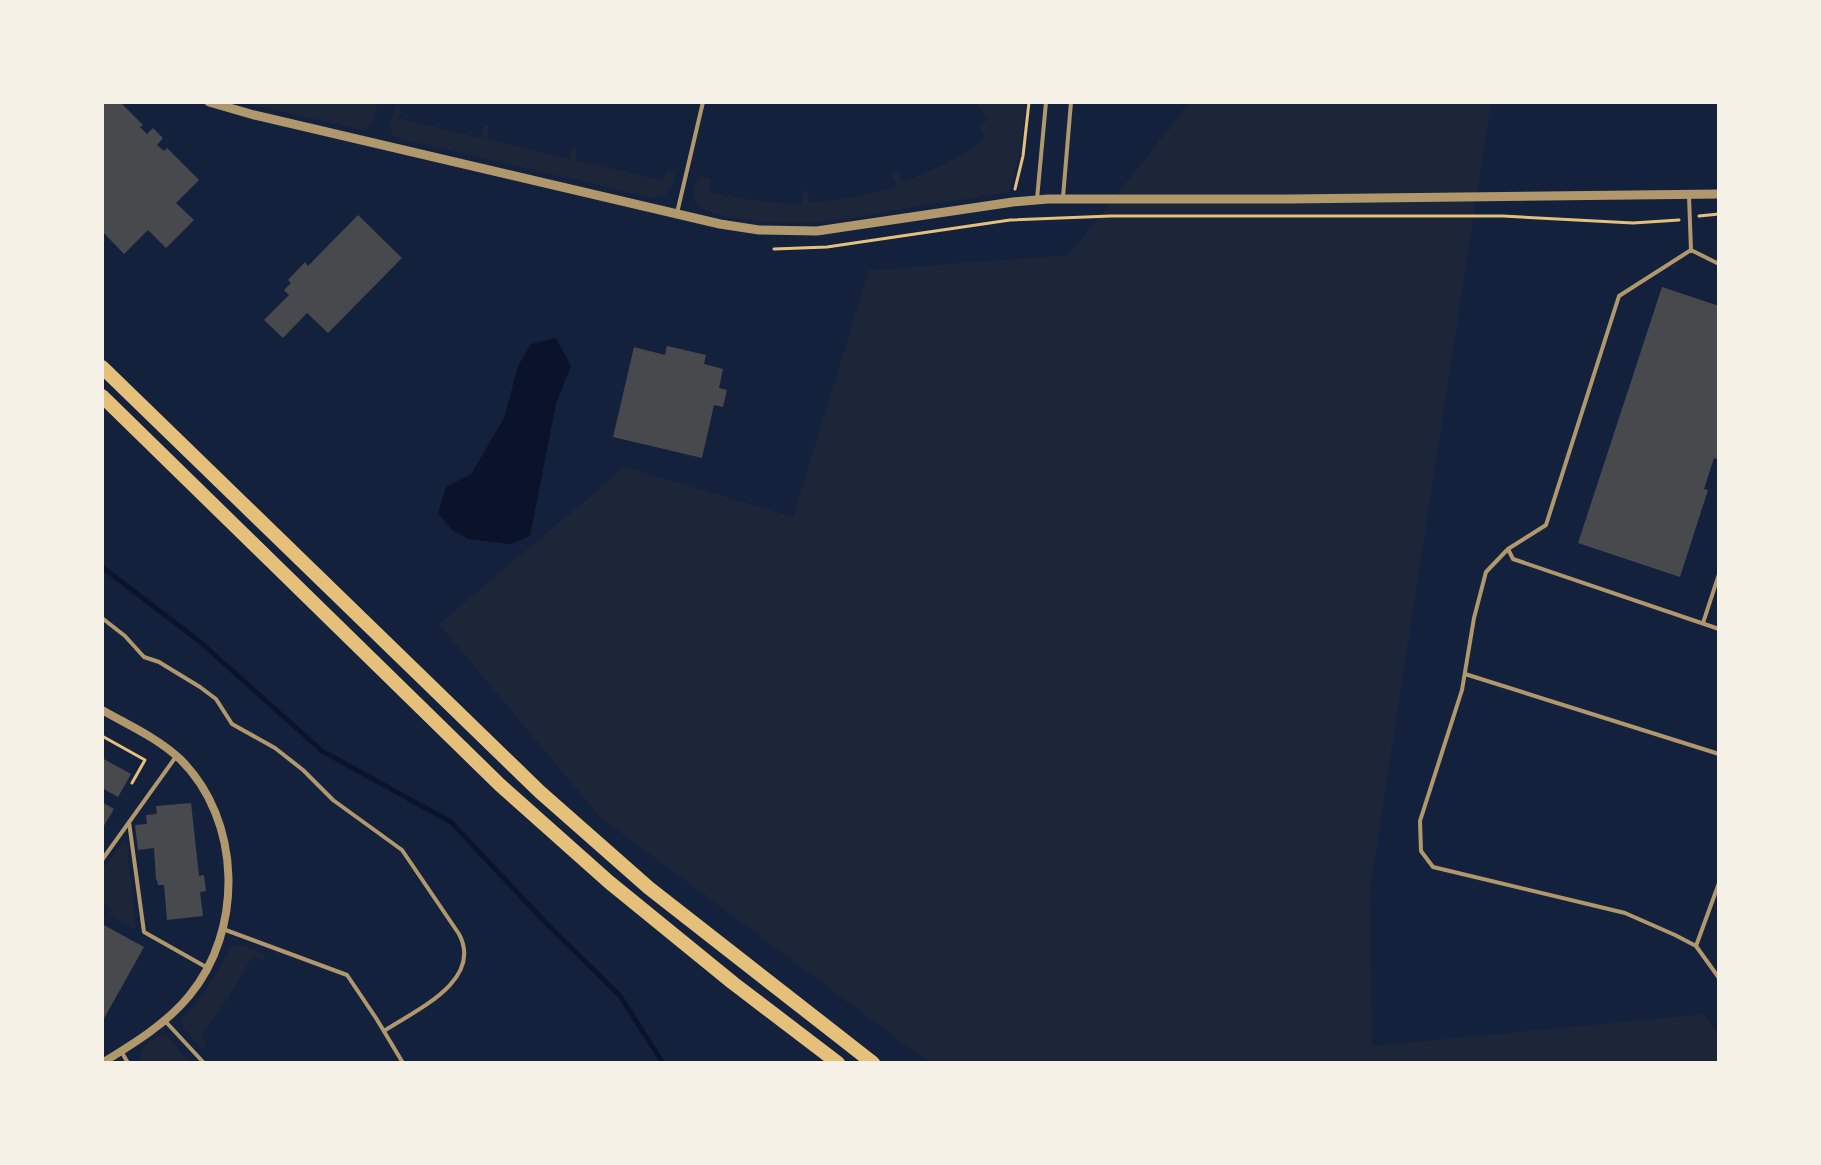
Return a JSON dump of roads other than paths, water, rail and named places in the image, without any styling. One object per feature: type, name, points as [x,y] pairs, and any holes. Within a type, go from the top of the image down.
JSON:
[{"type":"highway","points":[[102,367],[540,792],[649,888],[873,1063]]},
{"type":"highway","points":[[102,398],[511,795],[609,882],[838,1063]]},
{"type":"street","points":[[209,102],[743,228],[796,232],[1036,200],[1719,194]]},
{"type":"street","points":[[102,710],[149,737],[190,770],[203,789],[221,829],[229,885],[223,929],[208,968],[190,995],[165,1020],[102,1063]]},
{"type":"lane","points":[[677,213],[703,102]]},
{"type":"lane","points":[[1036,200],[1046,102]]},
{"type":"lane","points":[[1063,199],[1071,102]]},
{"type":"lane","points":[[1689,194],[1691,250]]},
{"type":"lane","points":[[1691,250],[1719,264]]},
{"type":"lane","points":[[1691,250],[1619,296],[1546,525],[1508,549],[1486,572],[1474,618],[1462,690],[1420,821],[1421,851],[1433,867],[1625,913],[1696,946],[1719,978]]},
{"type":"lane","points":[[1508,549],[1513,559],[1719,629]]},
{"type":"lane","points":[[1703,623],[1719,574]]},
{"type":"lane","points":[[102,618],[125,636],[144,657],[177,672],[216,699],[232,724],[284,755],[333,800],[394,843],[409,858],[459,934],[465,955],[448,988],[384,1031]]},
{"type":"lane","points":[[1465,674],[1719,754]]},
{"type":"lane","points":[[102,860],[177,757]]},
{"type":"lane","points":[[129,822],[144,932],[208,968]]},
{"type":"lane","points":[[1696,946],[1719,883]]},
{"type":"lane","points":[[223,929],[347,975],[403,1063]]},
{"type":"lane","points":[[165,1020],[204,1063]]},
{"type":"lane","points":[[121,1051],[128,1063]]},
{"type":"waterway","points":[[102,567],[199,641],[322,751],[451,822],[620,996],[663,1063]]}]
